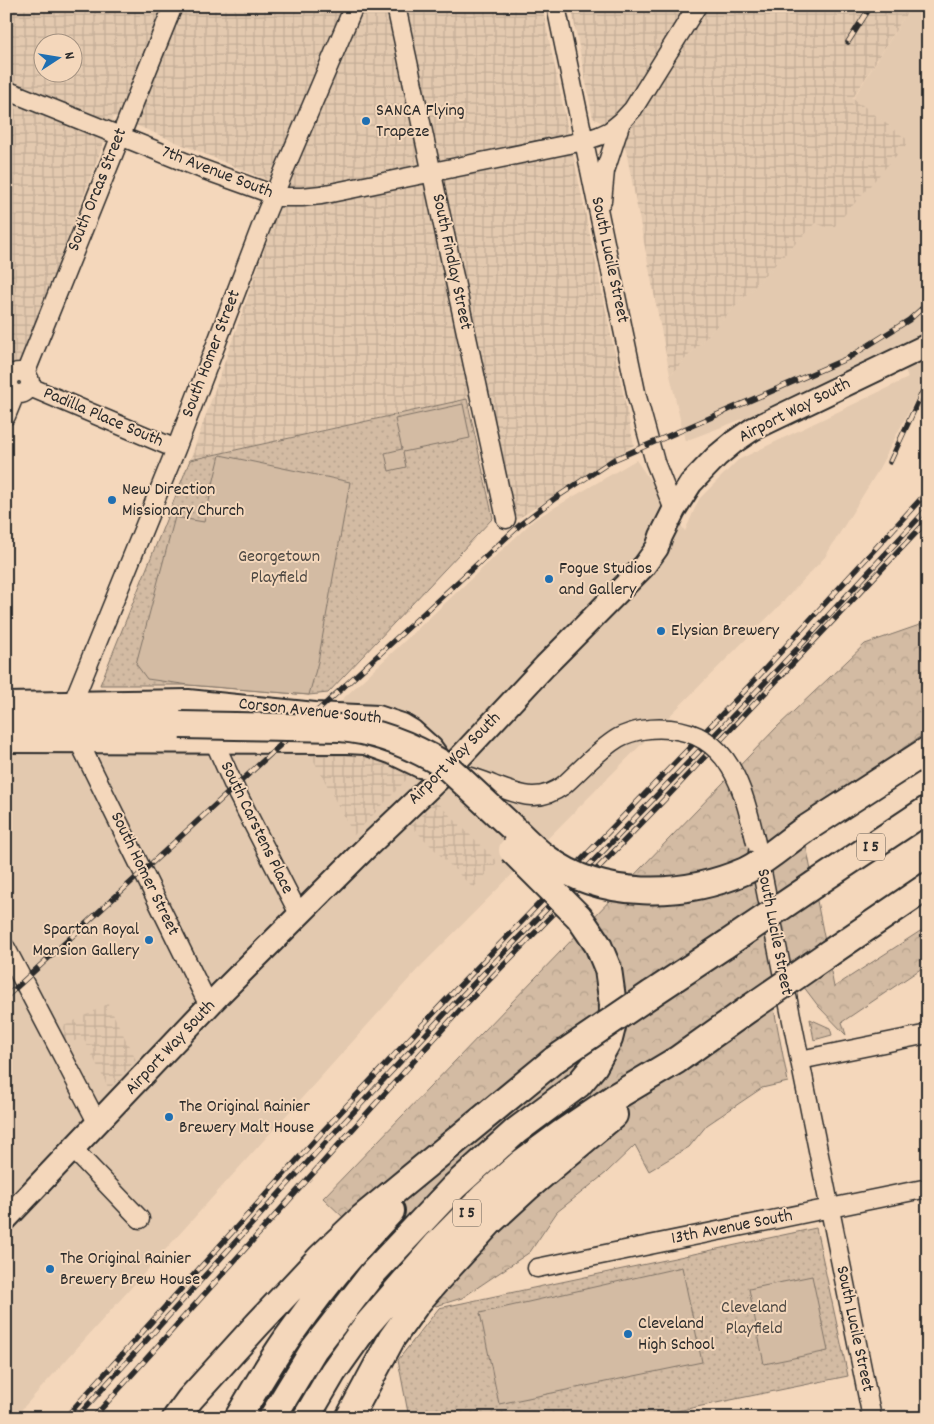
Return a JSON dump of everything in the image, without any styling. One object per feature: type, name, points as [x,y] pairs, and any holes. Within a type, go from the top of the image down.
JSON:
[{"type":"highway","points":[[6,723],[340,728],[359,730],[398,741],[427,754],[452,772],[545,858],[577,876],[616,887],[662,890],[695,886],[746,870],[928,750]]},
{"type":"highway","points":[[272,1418],[314,1349],[372,1274],[454,1187],[516,1131],[579,1084],[594,1066],[609,1039],[612,1027],[613,1006],[608,969],[598,945],[579,917],[480,817],[427,754]]},
{"type":"highway","name":"I 5","points":[[238,1418],[290,1333],[331,1280],[389,1213],[474,1124],[554,1060],[928,809]]},
{"type":"highway","name":"I 5","points":[[306,1418],[333,1372],[365,1327],[437,1244],[483,1197],[520,1164],[615,1097],[677,1060],[928,886]]},
{"type":"highway","points":[[349,1418],[392,1338],[417,1303],[443,1273],[490,1222],[528,1187],[677,1060]]},
{"type":"highway","points":[[183,1409],[257,1325],[321,1257],[363,1217],[474,1124]]},
{"type":"main road","name":"Airport Way South","points":[[6,1220],[209,1006],[299,914],[448,770],[544,666],[647,562],[657,548],[674,510],[691,483],[704,469],[734,442],[753,430],[928,345]]},
{"type":"main road","name":"Corson Avenue South","points":[[6,704],[188,701],[315,714],[378,717],[390,720],[414,732],[431,748],[448,770]]},
{"type":"main road","points":[[253,708],[253,742]]},
{"type":"main road","name":"Corson Avenue South","points":[[6,741],[328,741],[365,744],[393,753],[420,766],[448,770]]},
{"type":"street","name":"South Orcas Street","points":[[6,416],[17,382],[173,6]]},
{"type":"street","name":"South Homer Street","points":[[73,702],[176,448],[273,196],[354,6]]},
{"type":"street","name":"South Findlay Street","points":[[396,6],[506,519]]},
{"type":"street","name":"South Lucile Street","points":[[556,6],[637,397],[655,462],[674,510]]},
{"type":"street","points":[[603,235],[603,186],[605,171],[621,122],[633,109],[697,6]]},
{"type":"street","name":"7th Avenue South","points":[[6,90],[273,196],[288,197],[312,196],[584,141],[599,136],[621,122]]},
{"type":"street","name":"Padilla Place South","points":[[17,382],[176,448]]},
{"type":"street","name":"South Lucile Street","points":[[448,770],[522,796],[535,797],[556,791],[608,745],[620,737],[633,732],[662,728],[690,732],[706,741],[726,760],[738,778],[746,801],[756,843],[872,1418]]},
{"type":"street","name":"South Carstens Place","points":[[214,741],[238,795],[299,914]]},
{"type":"street","name":"South Homer Street","points":[[79,742],[209,1006]]},
{"type":"street","points":[[6,948],[98,1124]]},
{"type":"street","points":[[800,1060],[928,1034]]},
{"type":"street","points":[[74,1150],[140,1219]]},
{"type":"street","name":"13th Avenue South","points":[[537,1268],[928,1188]]},
{"type":"shaded area","points":[[6,6],[542,6],[634,445],[516,520],[489,394],[190,460],[286,188],[114,116],[18,369],[6,371]]},
{"type":"shaded area","points":[[571,6],[911,6],[853,98],[909,141],[832,229],[815,223],[670,375],[619,115],[612,120],[602,123],[593,118]]},
{"type":"shaded area","points":[[911,6],[928,6],[928,408],[917,396],[876,474],[825,557],[779,606],[417,970],[14,1418],[6,1418],[6,745],[286,752],[535,519],[636,460],[685,531],[699,499],[738,460],[908,378],[898,348],[753,415],[685,441],[670,375],[815,222],[908,141],[853,99]]},
{"type":"shaded area","points":[[308,750],[367,753],[405,770],[408,778],[354,835]]},
{"type":"shaded area","points":[[435,801],[498,862],[473,888],[411,826]]},
{"type":"shaded area","points":[[108,1004],[136,1060],[109,1089],[83,1037],[66,1045],[58,1029]]},
{"type":"green space","name":"Georgetown Playfield","points":[[467,399],[493,518],[328,693],[309,695],[189,685],[100,685],[190,460]]},
{"type":"green space","points":[[463,404],[470,438],[403,452],[406,467],[389,471],[385,453],[402,449],[395,419]]},
{"type":"green space","points":[[220,455],[350,482],[318,662],[309,695],[189,685],[147,679],[136,664],[175,517],[204,522]]},
{"type":"green space","points":[[928,622],[928,731],[801,820],[834,987],[928,926],[928,964],[842,1022],[846,1035],[819,1007],[800,982],[770,988],[788,1082],[762,1088],[707,1125],[689,1147],[649,1171],[635,1145],[606,1173],[557,1212],[530,1252],[462,1298],[436,1306],[323,1198],[777,727],[865,644]]},
{"type":"green space","points":[[810,1019],[830,1028],[832,1035],[814,1040]]},
{"type":"green space","name":"Cleveland Playfield","points":[[816,1228],[848,1376],[643,1418],[409,1418],[398,1360],[439,1308]]},
{"type":"green space","points":[[682,1267],[702,1362],[499,1404],[480,1313]]},
{"type":"green space","points":[[812,1276],[828,1351],[764,1364],[749,1289]]},
{"type":"railway","points":[[848,42],[871,6]]},
{"type":"railway","points":[[6,997],[521,524],[554,499],[613,460],[848,358],[909,320],[928,303]]},
{"type":"railway","points":[[890,462],[928,380]]},
{"type":"railway","points":[[65,1418],[323,1131],[445,1001],[753,682],[928,491]]},
{"type":"railway","points":[[76,1418],[452,1006],[799,647],[928,508]]},
{"type":"railway","points":[[93,1418],[459,1011],[664,800],[928,520]]},
{"type":"place","name":"SANCA Flying Trapeze","points":[[366,121]]},
{"type":"place","name":"New Direction Missionary Church","points":[[112,500]]},
{"type":"place","name":"Fogue Studios and Gallery","points":[[549,579]]},
{"type":"place","name":"Elysian Brewery","points":[[661,631]]},
{"type":"place","name":"Spartan Royal Mansion Gallery","points":[[149,940]]},
{"type":"place","name":"The Original Rainier Brewery Malt House","points":[[169,1117]]},
{"type":"place","name":"The Original Rainier Brewery Brew House","points":[[50,1269]]},
{"type":"place","name":"Cleveland High School","points":[[628,1334]]}]
